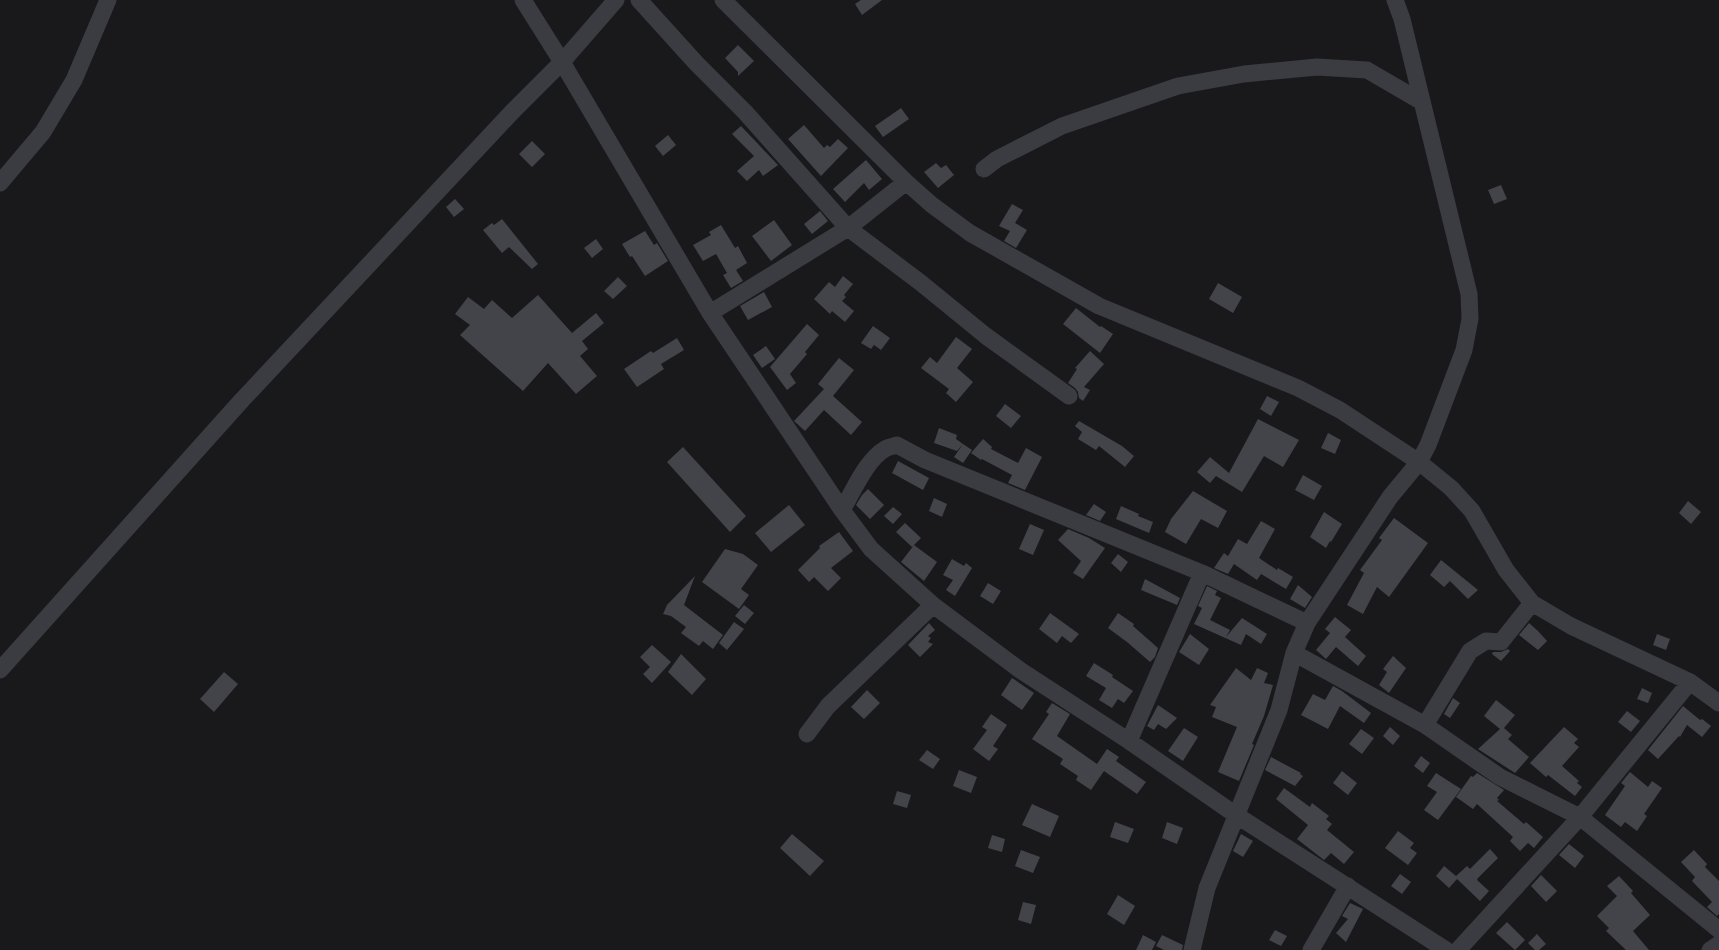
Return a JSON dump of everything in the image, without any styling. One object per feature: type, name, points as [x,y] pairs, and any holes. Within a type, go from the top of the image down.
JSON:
[{"type":"street","points":[[0,183],[43,132],[74,80],[108,0]]},
{"type":"street","points":[[523,0],[562,62],[710,313],[842,510],[871,549],[933,606],[1020,670],[1129,741],[1236,815],[1446,950]]},
{"type":"street","points":[[0,670],[242,400],[512,112],[562,62],[616,0]]},
{"type":"street","points":[[639,0],[696,63],[745,112],[848,228],[933,292],[986,336],[1069,396]]},
{"type":"street","points":[[723,0],[906,182],[932,205],[970,233],[1099,306],[1298,388],[1340,410],[1419,462],[1451,488],[1472,511],[1506,570],[1532,603],[1570,626],[1690,682],[1719,703]]},
{"type":"street","points":[[1192,950],[1207,888],[1280,710],[1294,653],[1307,623],[1390,497],[1419,462],[1428,445],[1464,350],[1470,319],[1469,294],[1402,19],[1395,0]]},
{"type":"street","points":[[984,169],[997,159],[1062,126],[1178,86],[1244,74],[1317,67],[1367,70],[1422,102]]},
{"type":"street","points":[[710,313],[848,228],[906,182]]},
{"type":"street","points":[[842,510],[874,458],[885,448],[897,445],[925,460],[1202,573],[1307,623]]},
{"type":"street","points":[[1129,741],[1202,573]]},
{"type":"street","points":[[1425,725],[1470,651],[1486,641],[1500,642],[1532,603]]},
{"type":"street","points":[[807,734],[828,706],[933,606]]},
{"type":"street","points":[[1294,653],[1425,725],[1500,777],[1580,817],[1719,930]]},
{"type":"street","points":[[1458,950],[1580,817],[1690,682]]},
{"type":"street","points":[[1311,950],[1348,886]]},
{"type":"street","points":[[1710,950],[1719,944]]},
{"type":"building","points":[[861,0],[882,0],[862,15],[855,4]]},
{"type":"building","points":[[738,45],[754,61],[738,76],[738,72],[725,58]]},
{"type":"building","points":[[901,108],[909,119],[883,137],[875,126]]},
{"type":"building","points":[[804,125],[824,148],[827,145],[830,147],[838,139],[848,148],[821,176],[788,139]]},
{"type":"building","points":[[741,126],[778,165],[763,176],[759,170],[747,181],[737,171],[754,156],[732,134]]},
{"type":"building","points":[[668,135],[676,145],[663,156],[655,146]]},
{"type":"building","points":[[532,141],[545,154],[532,167],[519,154]]},
{"type":"building","points":[[866,160],[882,179],[869,190],[864,183],[845,202],[833,189]]},
{"type":"building","points":[[936,163],[941,168],[946,165],[954,175],[938,188],[924,172]]},
{"type":"building","points":[[1501,185],[1507,199],[1494,204],[1488,190]]},
{"type":"building","points":[[455,199],[464,209],[454,217],[446,207]]},
{"type":"building","points":[[1012,204],[1023,210],[1015,223],[1027,230],[1016,248],[1004,241],[1010,231],[999,226]]},
{"type":"building","points":[[820,211],[828,221],[812,234],[804,224]]},
{"type":"building","points":[[502,219],[538,264],[532,269],[509,247],[502,253],[483,230],[492,223],[494,225]]},
{"type":"building","points":[[774,220],[792,245],[771,261],[752,236]]},
{"type":"building","points":[[721,225],[735,248],[738,246],[747,263],[736,270],[743,281],[731,288],[723,275],[727,273],[716,254],[703,261],[693,245],[711,235],[709,232]]},
{"type":"building","points":[[645,231],[654,245],[657,243],[668,261],[645,276],[622,244]]},
{"type":"building","points":[[596,239],[603,249],[592,258],[584,248]]},
{"type":"building","points":[[843,276],[853,284],[844,295],[846,297],[842,301],[854,311],[845,322],[832,311],[830,314],[814,299],[829,282],[835,287]]},
{"type":"building","points":[[618,277],[627,286],[613,299],[604,291]]},
{"type":"building","points":[[1218,283],[1242,297],[1233,313],[1209,299]]},
{"type":"building","points":[[764,292],[772,307],[748,320],[740,306]]},
{"type":"building","points":[[538,295],[572,333],[596,313],[604,323],[582,341],[588,349],[580,356],[597,376],[576,394],[548,363],[523,391],[460,335],[470,325],[455,314],[468,297],[484,309],[492,300],[512,318]]},
{"type":"building","points":[[1076,308],[1100,327],[1101,326],[1113,334],[1100,353],[1063,324]]},
{"type":"building","points":[[807,324],[819,335],[805,352],[807,354],[790,374],[796,383],[787,390],[770,367]]},
{"type":"building","points":[[873,326],[890,338],[881,350],[874,345],[871,349],[861,343]]},
{"type":"building","points":[[956,337],[972,349],[957,368],[973,382],[956,402],[946,393],[949,389],[921,368],[930,357],[937,363]]},
{"type":"building","points":[[677,338],[684,350],[661,364],[664,369],[637,387],[624,369],[651,351],[653,353]]},
{"type":"building","points":[[766,346],[775,359],[762,368],[753,355]]},
{"type":"building","points":[[1090,351],[1104,364],[1084,387],[1090,390],[1083,401],[1079,398],[1078,392],[1075,388],[1068,383],[1077,369],[1075,368]]},
{"type":"building","points":[[839,358],[854,370],[833,396],[862,422],[851,435],[824,410],[805,431],[794,421],[824,389],[818,384]]},
{"type":"building","points":[[1267,396],[1279,402],[1271,416],[1260,409]]},
{"type":"building","points":[[1005,404],[1021,416],[1011,428],[996,416]]},
{"type":"building","points":[[1258,419],[1299,440],[1283,467],[1264,456],[1242,492],[1216,476],[1210,483],[1197,472],[1210,457],[1229,473]]},
{"type":"building","points":[[1079,421],[1122,446],[1134,456],[1125,467],[1099,446],[1096,450],[1078,439],[1082,432],[1075,426]]},
{"type":"building","points":[[939,428],[957,435],[956,439],[963,444],[957,451],[934,443]]},
{"type":"building","points":[[1328,433],[1341,440],[1335,454],[1321,448]]},
{"type":"building","points":[[983,439],[992,447],[991,449],[1018,463],[1026,448],[1042,457],[1025,490],[1008,483],[1012,475],[982,459],[981,460],[971,453]]},
{"type":"building","points":[[963,444],[972,450],[963,463],[954,457]]},
{"type":"building","points":[[683,447],[746,516],[730,532],[667,462]]},
{"type":"building","points":[[898,461],[929,478],[923,490],[892,473]]},
{"type":"building","points":[[1303,475],[1322,486],[1314,500],[1295,490]]},
{"type":"building","points":[[868,489],[884,505],[870,519],[856,505]]},
{"type":"building","points":[[1193,491],[1227,511],[1218,528],[1201,519],[1186,544],[1165,532],[1171,519]]},
{"type":"building","points":[[934,498],[947,504],[942,517],[929,511]]},
{"type":"building","points":[[1688,501],[1701,512],[1691,524],[1679,513]]},
{"type":"building","points":[[1094,504],[1106,512],[1100,521],[1086,515]]},
{"type":"building","points":[[789,505],[805,525],[771,552],[755,533]]},
{"type":"building","points":[[1121,506],[1139,514],[1138,516],[1153,522],[1149,533],[1116,519]]},
{"type":"building","points":[[893,507],[902,514],[893,524],[884,516]]},
{"type":"building","points":[[1324,512],[1342,524],[1326,548],[1310,537]]},
{"type":"building","points":[[1394,518],[1428,543],[1389,597],[1377,587],[1363,614],[1347,605],[1364,573],[1360,570],[1382,540],[1379,538]]},
{"type":"building","points":[[1261,521],[1275,529],[1259,558],[1277,570],[1278,568],[1293,577],[1286,589],[1261,574],[1257,580],[1234,564],[1228,574],[1214,568],[1224,553],[1228,556],[1238,539],[1247,544]]},
{"type":"building","points":[[905,523],[921,538],[912,547],[896,532]]},
{"type":"building","points":[[1030,524],[1044,530],[1033,555],[1019,549]]},
{"type":"building","points":[[1068,529],[1089,538],[1105,548],[1083,579],[1073,573],[1081,561],[1058,540]]},
{"type":"building","points":[[839,532],[853,551],[831,568],[841,578],[828,591],[814,577],[809,582],[798,570],[820,548],[819,546]]},
{"type":"building","points":[[914,545],[937,562],[924,581],[901,562]]},
{"type":"building","points":[[725,549],[743,554],[758,565],[741,589],[749,595],[739,609],[702,582]]},
{"type":"building","points":[[1118,554],[1128,562],[1121,572],[1111,563]]},
{"type":"building","points":[[952,559],[964,566],[966,563],[972,568],[955,596],[946,590],[953,580],[943,575]]},
{"type":"building","points":[[1441,560],[1478,590],[1468,599],[1450,581],[1444,587],[1430,575]]},
{"type":"building","points":[[695,576],[684,605],[723,635],[713,649],[703,641],[699,646],[681,633],[686,627],[671,616],[663,614],[667,605]]},
{"type":"building","points":[[1145,579],[1180,598],[1177,605],[1141,590]]},
{"type":"building","points":[[988,583],[1001,591],[993,604],[980,596]]},
{"type":"building","points":[[1298,585],[1312,597],[1305,608],[1290,599]]},
{"type":"building","points":[[1207,586],[1217,591],[1215,595],[1221,598],[1210,620],[1230,630],[1226,637],[1242,618],[1267,634],[1261,644],[1246,634],[1241,645],[1194,624],[1202,608],[1198,606]]},
{"type":"building","points":[[744,605],[754,613],[745,624],[735,616]]},
{"type":"building","points":[[1050,613],[1079,634],[1071,643],[1062,636],[1057,643],[1039,629]]},
{"type":"building","points":[[1118,613],[1134,624],[1133,626],[1158,648],[1155,657],[1150,662],[1108,628]]},
{"type":"building","points":[[1335,617],[1351,630],[1345,637],[1366,656],[1358,666],[1336,647],[1326,659],[1316,650],[1330,633],[1325,629]]},
{"type":"building","points":[[734,622],[744,629],[727,650],[719,643]]},
{"type":"building","points":[[929,623],[935,630],[928,636],[931,638],[928,642],[933,644],[920,657],[908,645]]},
{"type":"building","points":[[1529,623],[1547,641],[1538,650],[1519,635]]},
{"type":"building","points":[[1190,634],[1209,649],[1199,665],[1179,652]]},
{"type":"building","points":[[1657,634],[1670,639],[1666,650],[1653,645]]},
{"type":"building","points":[[652,645],[671,662],[652,683],[643,674],[650,667],[640,657]]},
{"type":"building","points":[[1508,649],[1510,651],[1501,661],[1492,654],[1493,652],[1501,652]]},
{"type":"building","points":[[681,654],[706,679],[692,695],[668,672]]},
{"type":"building","points":[[1393,656],[1406,668],[1389,693],[1379,685],[1387,672],[1383,669]]},
{"type":"building","points":[[1094,663],[1113,675],[1112,677],[1133,691],[1124,703],[1118,699],[1112,708],[1099,700],[1106,688],[1086,676]]},
{"type":"building","points":[[1236,668],[1251,680],[1257,668],[1268,673],[1264,683],[1273,685],[1264,716],[1252,744],[1254,745],[1239,781],[1218,772],[1237,727],[1212,717],[1216,707],[1210,705]]},
{"type":"building","points":[[224,672],[238,684],[214,712],[200,699]]},
{"type":"building","points":[[1012,678],[1034,693],[1022,710],[1001,695]]},
{"type":"building","points":[[1333,686],[1371,713],[1364,723],[1340,706],[1328,729],[1301,715],[1313,694],[1325,700]]},
{"type":"building","points":[[1642,688],[1652,693],[1648,703],[1637,699]]},
{"type":"building","points":[[867,690],[880,703],[864,719],[851,707]]},
{"type":"building","points":[[1453,698],[1460,703],[1450,718],[1444,714]]},
{"type":"building","points":[[1496,700],[1515,715],[1504,728],[1512,735],[1508,739],[1529,757],[1515,773],[1478,749],[1500,729],[1484,716]]},
{"type":"building","points":[[1052,703],[1070,714],[1057,736],[1097,764],[1107,749],[1119,757],[1116,761],[1146,782],[1137,794],[1104,771],[1091,790],[1076,780],[1078,776],[1060,764],[1063,759],[1032,739],[1049,714],[1046,712]]},
{"type":"building","points":[[1158,705],[1177,718],[1166,729],[1158,724],[1154,730],[1147,726]]},
{"type":"building","points":[[1683,706],[1700,720],[1702,719],[1711,726],[1702,737],[1687,725],[1680,737],[1679,736],[1658,759],[1648,750]]},
{"type":"building","points":[[1627,711],[1640,721],[1631,732],[1618,722]]},
{"type":"building","points":[[991,714],[1007,725],[993,746],[998,749],[989,761],[973,749],[987,730],[982,727]]},
{"type":"building","points":[[1390,727],[1400,736],[1393,745],[1383,736]]},
{"type":"building","points":[[1564,727],[1578,739],[1574,743],[1579,747],[1562,766],[1579,781],[1577,783],[1582,787],[1575,796],[1548,775],[1546,777],[1530,763]]},
{"type":"building","points":[[1184,728],[1198,737],[1183,761],[1168,751]]},
{"type":"building","points":[[1361,729],[1374,738],[1362,754],[1349,744]]},
{"type":"building","points":[[927,750],[940,759],[933,769],[919,760]]},
{"type":"building","points":[[1421,756],[1430,763],[1423,773],[1414,766]]},
{"type":"building","points":[[1271,757],[1301,773],[1300,774],[1303,776],[1295,786],[1265,770]]},
{"type":"building","points":[[959,770],[977,777],[971,793],[953,786]]},
{"type":"building","points":[[1342,771],[1357,783],[1348,795],[1333,783]]},
{"type":"building","points":[[1630,772],[1648,787],[1652,781],[1662,788],[1644,814],[1647,816],[1637,831],[1625,822],[1621,827],[1605,815],[1625,786],[1621,783]]},
{"type":"building","points":[[1436,773],[1461,789],[1438,820],[1424,810],[1437,792],[1427,786]]},
{"type":"building","points":[[1477,773],[1504,790],[1497,798],[1499,800],[1497,801],[1524,824],[1526,822],[1543,837],[1534,848],[1528,843],[1520,851],[1510,841],[1513,837],[1477,804],[1473,809],[1456,797],[1471,776],[1473,777]]},
{"type":"building","points":[[1284,788],[1310,807],[1312,803],[1329,816],[1326,819],[1332,824],[1327,830],[1354,852],[1344,864],[1331,853],[1324,860],[1297,839],[1308,825],[1276,799]]},
{"type":"building","points":[[897,791],[911,795],[907,808],[893,804]]},
{"type":"building","points":[[1032,804],[1059,816],[1050,837],[1022,825]]},
{"type":"building","points":[[1115,822],[1134,829],[1128,843],[1110,837]]},
{"type":"building","points":[[1167,822],[1183,828],[1177,844],[1162,838]]},
{"type":"building","points":[[1398,831],[1414,843],[1410,848],[1417,853],[1408,865],[1385,848]]},
{"type":"building","points":[[792,834],[824,861],[810,876],[780,848]]},
{"type":"building","points":[[1241,834],[1253,841],[1243,857],[1233,851]]},
{"type":"building","points":[[992,835],[1005,839],[1002,852],[988,848]]},
{"type":"building","points":[[1569,844],[1584,856],[1575,868],[1559,855]]},
{"type":"building","points":[[1490,849],[1498,858],[1477,880],[1489,891],[1480,901],[1457,879],[1449,888],[1436,876],[1444,866],[1456,876],[1467,866],[1470,869]]},
{"type":"building","points":[[1021,850],[1040,857],[1033,873],[1015,866]]},
{"type":"building","points":[[1694,850],[1707,864],[1705,867],[1719,881],[1719,914],[1717,916],[1707,907],[1712,902],[1692,881],[1695,877],[1681,862]]},
{"type":"building","points":[[1400,874],[1411,882],[1402,894],[1391,886]]},
{"type":"building","points":[[1541,875],[1557,891],[1546,902],[1531,886]]},
{"type":"building","points":[[1619,876],[1633,891],[1631,893],[1650,915],[1633,931],[1649,950],[1626,950],[1606,931],[1609,928],[1597,916],[1617,896],[1607,886]]},
{"type":"building","points":[[1118,895],[1135,906],[1124,925],[1107,914]]},
{"type":"building","points":[[1023,902],[1036,905],[1031,924],[1018,920]]},
{"type":"building","points":[[1350,903],[1363,909],[1346,942],[1336,933],[1348,919],[1342,916]]},
{"type":"building","points":[[1507,922],[1525,940],[1515,950],[1496,933]]},
{"type":"building","points":[[1275,930],[1287,936],[1281,946],[1269,940]]},
{"type":"building","points":[[1537,934],[1546,944],[1539,950],[1535,950],[1528,943]]},
{"type":"building","points":[[1143,935],[1156,942],[1152,950],[1136,950]]},
{"type":"building","points":[[1162,935],[1183,945],[1182,950],[1164,950],[1156,946]]}]
